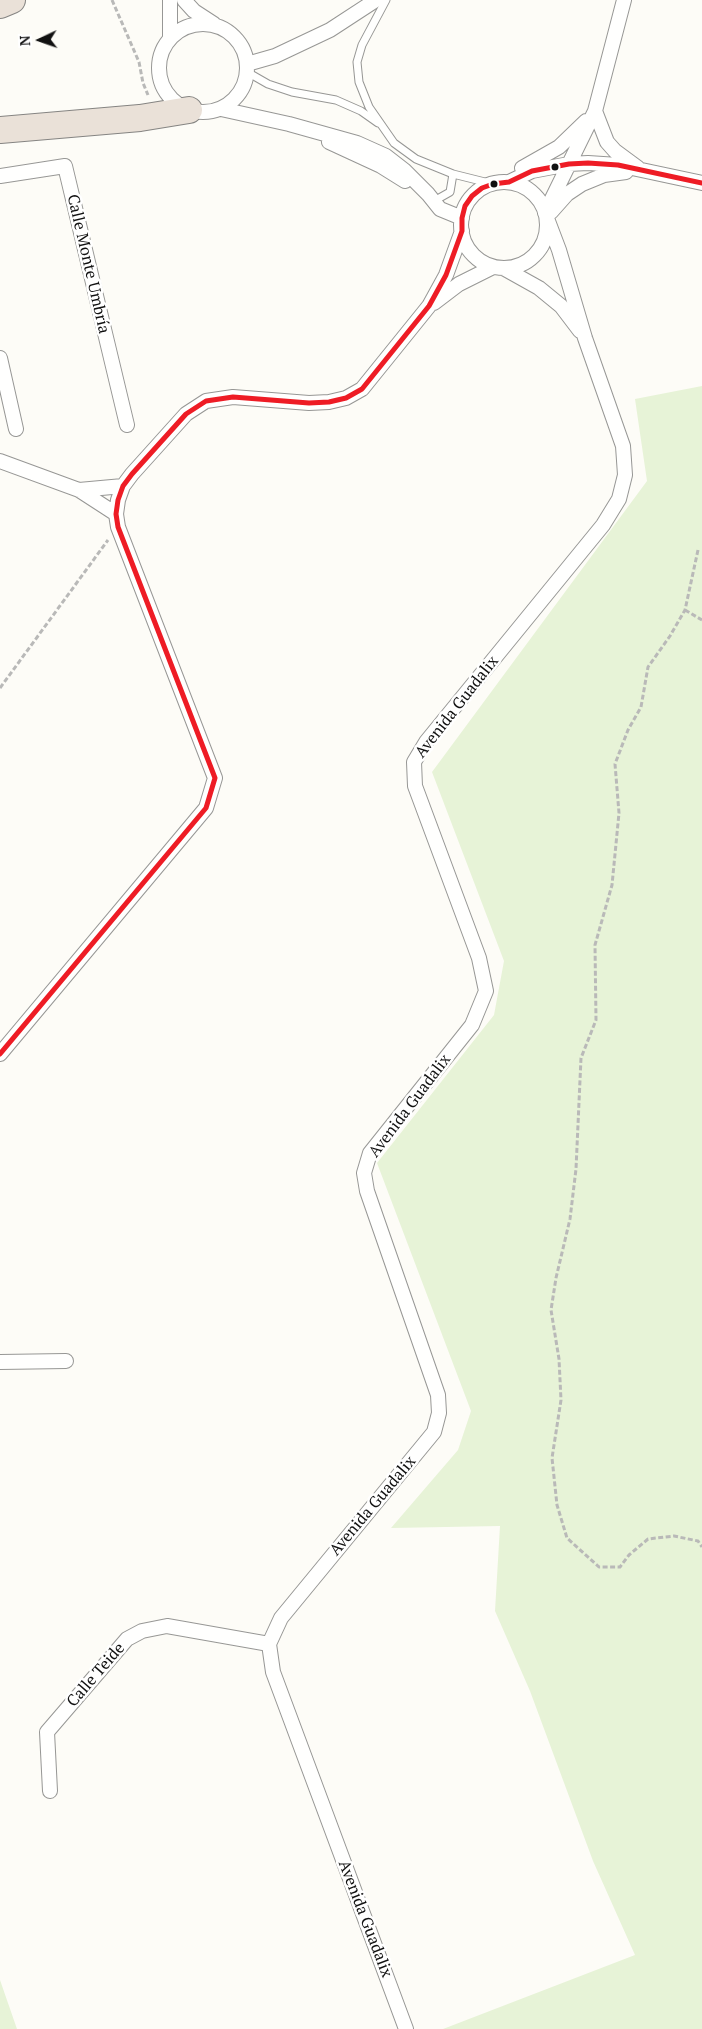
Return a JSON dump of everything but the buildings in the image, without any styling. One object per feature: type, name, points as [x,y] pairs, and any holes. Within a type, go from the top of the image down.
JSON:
[{"type":"highway","points":[[0,5],[12,0]]},
{"type":"highway","points":[[0,130],[57,127],[158,116],[189,110]]},
{"type":"street","points":[[170,0],[170,38]]},
{"type":"street","points":[[184,0],[194,11],[233,36],[243,50],[247,68],[245,83],[232,102],[221,109]]},
{"type":"street","points":[[247,68],[330,30],[376,0]]},
{"type":"street","points":[[429,306],[459,284],[499,268],[517,267],[538,253],[547,235],[547,217],[569,164],[595,111],[624,0]]},
{"type":"street","points":[[219,27],[202,24],[184,28],[170,38],[161,54],[159,71],[163,88],[174,102],[189,110],[200,112],[221,109],[289,124],[357,143],[386,156],[404,170],[440,209],[462,224],[465,243],[472,254],[481,262],[499,268]]},
{"type":"street","points":[[595,111],[607,142],[615,151],[642,170]]},
{"type":"street","points":[[501,183],[526,165],[550,154],[595,111]]},
{"type":"street","points":[[289,124],[381,166],[402,179],[432,212],[462,224]]},
{"type":"street","points":[[0,1054],[206,808],[215,778],[117,520],[118,500],[123,486],[132,474],[186,414],[206,400],[233,396],[309,403],[329,402],[346,398],[362,389],[429,306],[446,275],[466,206],[472,196],[482,188],[501,183],[532,170],[569,164],[618,165],[702,183]]},
{"type":"street","name":"Calle Monte Umbría","points":[[0,176],[65,166],[127,425]]},
{"type":"street","points":[[547,217],[567,194],[582,184],[604,175],[642,170]]},
{"type":"street","points":[[501,183],[521,186],[532,192],[540,201],[547,217]]},
{"type":"street","name":"Avenida Guadalix","points":[[406,2029],[273,1672],[269,1644],[281,1618],[434,1432],[439,1413],[438,1395],[367,1191],[364,1173],[370,1153],[472,1025],[486,991],[479,958],[415,786],[414,762],[426,742],[604,525],[619,499],[625,475],[623,446],[585,338],[547,217]]},
{"type":"street","name":"Avenida Guadalix","points":[[499,268],[539,288],[561,306],[585,338]]},
{"type":"street","points":[[0,358],[16,429]]},
{"type":"street","points":[[0,461],[79,490],[117,520]]},
{"type":"street","points":[[79,490],[123,486]]},
{"type":"street","points":[[0,1362],[66,1361]]},
{"type":"street","name":"Calle Teide","points":[[50,1791],[47,1732],[127,1639],[142,1631],[167,1626],[269,1644]]},
{"type":"lane","points":[[386,0],[362,45],[358,62],[359,82],[369,107],[394,143],[416,159],[453,174],[501,183]]},
{"type":"lane","points":[[247,68],[268,84],[292,92],[336,100],[361,111],[382,127]]},
{"type":"lane","points":[[434,201],[450,192],[453,174]]},
{"type":"path","points":[[112,0],[139,62],[142,83],[158,116]]},
{"type":"path","points":[[0,688],[117,520]]},
{"type":"path","points":[[698,550],[685,610],[670,636],[648,667],[641,707],[628,730],[615,764],[619,813],[612,885],[595,945],[596,1020],[581,1058],[576,1170],[570,1219],[556,1278],[551,1310],[559,1359],[561,1400],[552,1458],[557,1505],[567,1538],[599,1567],[620,1567],[648,1539],[674,1536],[698,1542],[702,1547]]},
{"type":"path","points":[[685,610],[702,620]]},
{"type":"green space","points":[[702,386],[702,2029],[443,2029],[635,1955],[593,1861],[530,1691],[495,1611],[500,1526],[391,1528],[458,1450],[471,1411],[377,1163],[494,1015],[504,961],[432,772],[647,481],[635,399]]},
{"type":"green space","points":[[0,1980],[17,2029],[0,2029]]},
{"type":"transit line","points":[[0,1054],[206,808],[215,778],[118,527],[116,514],[118,500],[123,486],[132,474],[186,414],[206,401],[233,397],[309,403],[329,402],[346,398],[362,389],[429,306],[446,275],[462,231],[462,218],[465,206],[472,196],[482,188],[493,184],[509,182],[532,171],[569,164],[588,163],[618,165],[702,183]]}]
